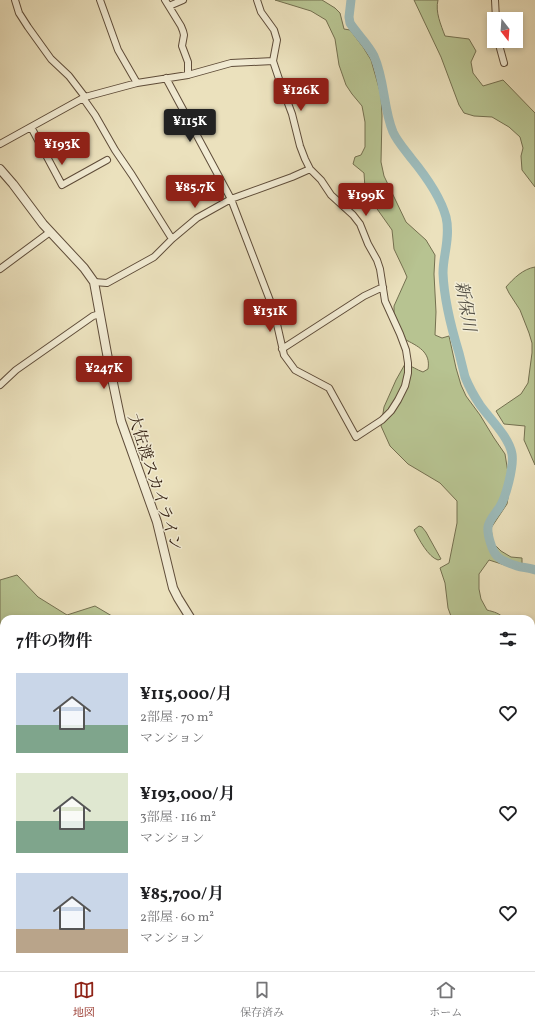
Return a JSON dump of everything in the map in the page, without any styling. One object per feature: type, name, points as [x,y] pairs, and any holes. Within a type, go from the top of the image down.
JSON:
[{"type":"street","points":[[15,0],[19,13],[28,27],[51,59],[69,76],[84,98],[115,150],[172,239]]},
{"type":"street","points":[[100,0],[118,50],[137,83]]},
{"type":"street","points":[[165,0],[183,31],[184,35],[182,46],[188,62],[188,75]]},
{"type":"street","points":[[169,6],[183,0]]},
{"type":"street","points":[[166,78],[231,199],[274,311],[284,355],[295,370],[329,388],[356,436],[382,420],[391,411],[398,400],[405,386],[408,373],[406,350],[385,301],[380,269],[377,260],[368,244],[360,224],[353,215],[331,195],[321,180],[310,169],[300,146],[292,114],[274,61],[277,40],[274,30],[261,12],[257,0]]},
{"type":"street","points":[[495,0],[496,12]]},
{"type":"street","points":[[500,48],[504,63]]},
{"type":"street","points":[[0,144],[84,98],[137,83],[188,75],[231,63],[274,61]]},
{"type":"street","points":[[31,127],[62,185],[107,160]]},
{"type":"street","name":"大佐渡スカイライン","points":[[0,169],[50,232],[84,268],[94,282],[108,360],[121,420],[157,522],[173,588],[189,615]]},
{"type":"street","points":[[94,282],[106,283],[154,257],[172,239],[197,218],[231,199],[310,169]]},
{"type":"street","points":[[0,269],[50,232]]},
{"type":"street","points":[[282,349],[364,296],[383,287]]},
{"type":"street","points":[[0,385],[16,370],[93,316],[100,314]]},
{"type":"green space","points":[[275,0],[322,0],[335,8],[340,13],[344,29],[350,30],[371,60],[381,95],[381,162],[384,176],[406,222],[426,240],[435,255],[435,335],[442,338],[449,336],[456,368],[466,396],[505,454],[510,485],[507,504],[491,528],[493,543],[501,551],[511,557],[522,558],[522,564],[517,568],[489,560],[479,574],[481,599],[487,610],[500,615],[451,615],[448,608],[445,583],[440,568],[449,563],[457,523],[457,501],[440,483],[408,464],[390,446],[381,426],[384,407],[405,364],[423,372],[428,369],[428,363],[425,354],[419,347],[404,339],[394,313],[394,306],[407,277],[394,249],[392,230],[370,199],[365,188],[364,173],[353,164],[355,157],[361,155],[365,147],[365,122],[362,106],[346,85],[339,65],[335,39],[326,20],[311,11]]},
{"type":"green space","points":[[414,0],[438,0],[438,14],[445,36],[469,39],[476,51],[471,62],[473,73],[483,86],[503,80],[535,113],[535,187],[522,170],[521,156],[523,148],[520,137],[509,127],[492,117],[474,116],[464,113],[459,105],[441,57]]},
{"type":"green space","points":[[535,267],[535,465],[524,440],[525,426],[504,424],[496,411],[521,394],[528,383],[532,343],[520,310],[506,287],[523,272]]},
{"type":"green space","points":[[419,526],[426,532],[441,559],[438,560],[434,558],[424,547],[414,530]]},
{"type":"green space","points":[[17,575],[38,597],[67,615],[0,615],[0,580]]},
{"type":"green space","points":[[95,606],[110,615],[67,615]]},
{"type":"waterway","name":"新保川","points":[[351,0],[349,17],[350,23],[369,47],[378,65],[387,113],[393,132],[432,186],[446,217],[447,236],[443,273],[446,303],[465,377],[480,405],[499,428],[507,441],[512,454],[511,474],[507,490],[502,503],[489,524],[488,534],[490,542],[495,554],[499,558],[517,566],[535,570]]}]
